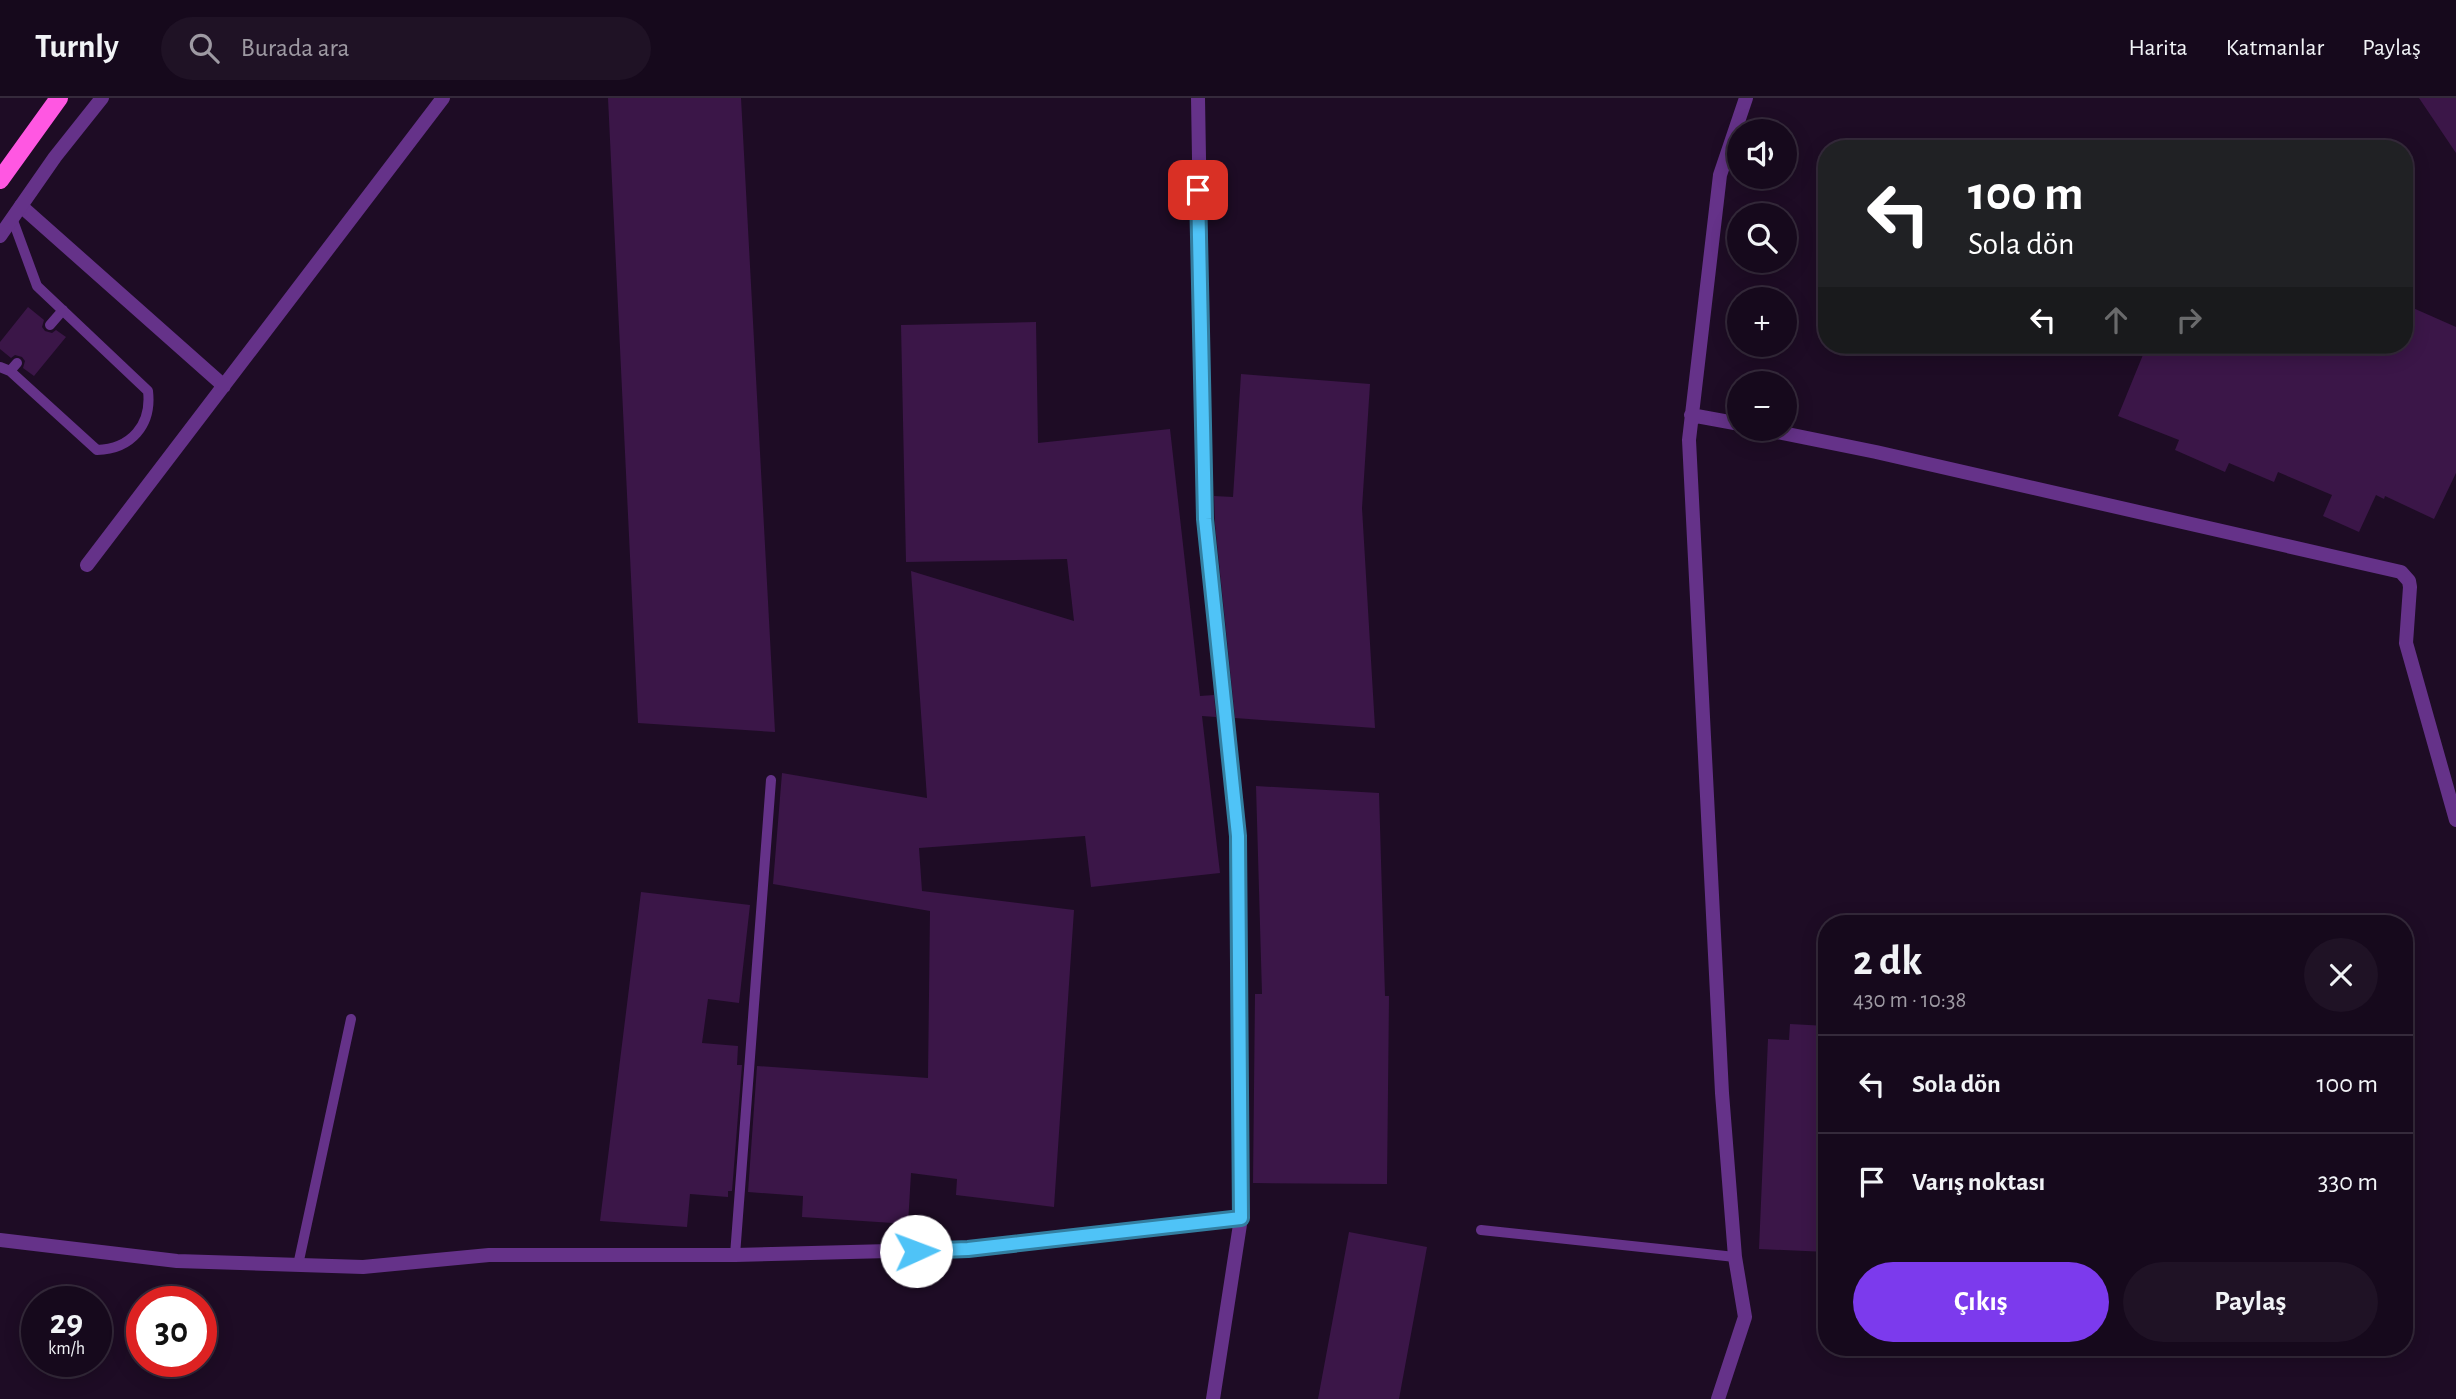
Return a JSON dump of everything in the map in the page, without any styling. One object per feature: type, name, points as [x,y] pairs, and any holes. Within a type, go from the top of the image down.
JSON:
[{"type":"main road","points":[[0,180],[59,98]]},
{"type":"street","points":[[0,236],[55,157],[102,98]]},
{"type":"street","points":[[87,565],[443,98]]},
{"type":"street","points":[[1198,98],[1205,519],[1238,836],[1241,1218],[1213,1399]]},
{"type":"street","points":[[1718,1399],[1745,1317],[1735,1257],[1722,1093],[1689,440],[1720,175],[1746,98]]},
{"type":"street","points":[[16,212],[224,386]]},
{"type":"street","points":[[1691,415],[1727,422]]},
{"type":"street","points":[[1797,436],[2401,572],[2409,581],[2410,587],[2406,643],[2456,820]]},
{"type":"street","points":[[0,1240],[177,1261],[363,1267],[489,1255],[735,1255],[968,1249],[1241,1218]]},
{"type":"lane","points":[[9,367],[97,450],[121,446],[139,432],[148,412],[148,391],[37,286],[23,254],[16,212]]},
{"type":"lane","points":[[50,325],[63,310]]},
{"type":"lane","points":[[735,1255],[771,780]]},
{"type":"lane","points":[[298,1265],[351,1019]]},
{"type":"lane","points":[[1481,1230],[1735,1257]]},
{"type":"building","points":[[608,98],[741,98],[775,732],[638,723]]},
{"type":"building","points":[[2419,98],[2456,98],[2456,153]]},
{"type":"building","points":[[28,307],[44,320],[42,327],[45,331],[52,333],[56,330],[66,337],[34,376],[23,368],[25,361],[22,357],[15,355],[11,358],[0,349],[0,342]]},
{"type":"building","points":[[2413,308],[2456,327],[2456,473],[2434,519],[2385,496],[2384,499],[2376,495],[2359,532],[2323,516],[2332,495],[2278,472],[2274,482],[2229,463],[2225,472],[2175,450],[2179,440],[2118,416],[2143,354],[2413,354]]},
{"type":"building","points":[[1036,322],[1038,443],[1170,429],[1200,696],[1214,695],[1216,717],[1202,716],[1220,873],[1091,887],[1085,836],[919,848],[922,891],[1074,910],[1054,1207],[956,1195],[957,1179],[911,1173],[908,1224],[802,1217],[803,1196],[748,1192],[757,1066],[928,1078],[930,911],[773,884],[782,773],[927,798],[911,571],[1074,621],[1067,559],[906,562],[901,325]]},
{"type":"building","points":[[1241,374],[1370,384],[1362,508],[1375,728],[1235,718],[1214,496],[1233,497]]},
{"type":"building","points":[[1256,786],[1379,793],[1385,996],[1389,996],[1387,1184],[1253,1183],[1255,994],[1262,994]]},
{"type":"building","points":[[641,892],[750,905],[739,1003],[708,999],[702,1043],[738,1046],[737,1065],[742,1065],[732,1191],[728,1191],[728,1197],[690,1194],[687,1227],[600,1221]]},
{"type":"building","points":[[1790,1024],[1818,1026],[1818,1252],[1759,1249],[1768,1039],[1789,1040]]},
{"type":"building","points":[[1349,1232],[1427,1247],[1399,1399],[1318,1399]]},
{"type":"route","points":[[916,1251],[968,1249],[1241,1218],[1238,836],[1205,519],[1198,190]]}]
